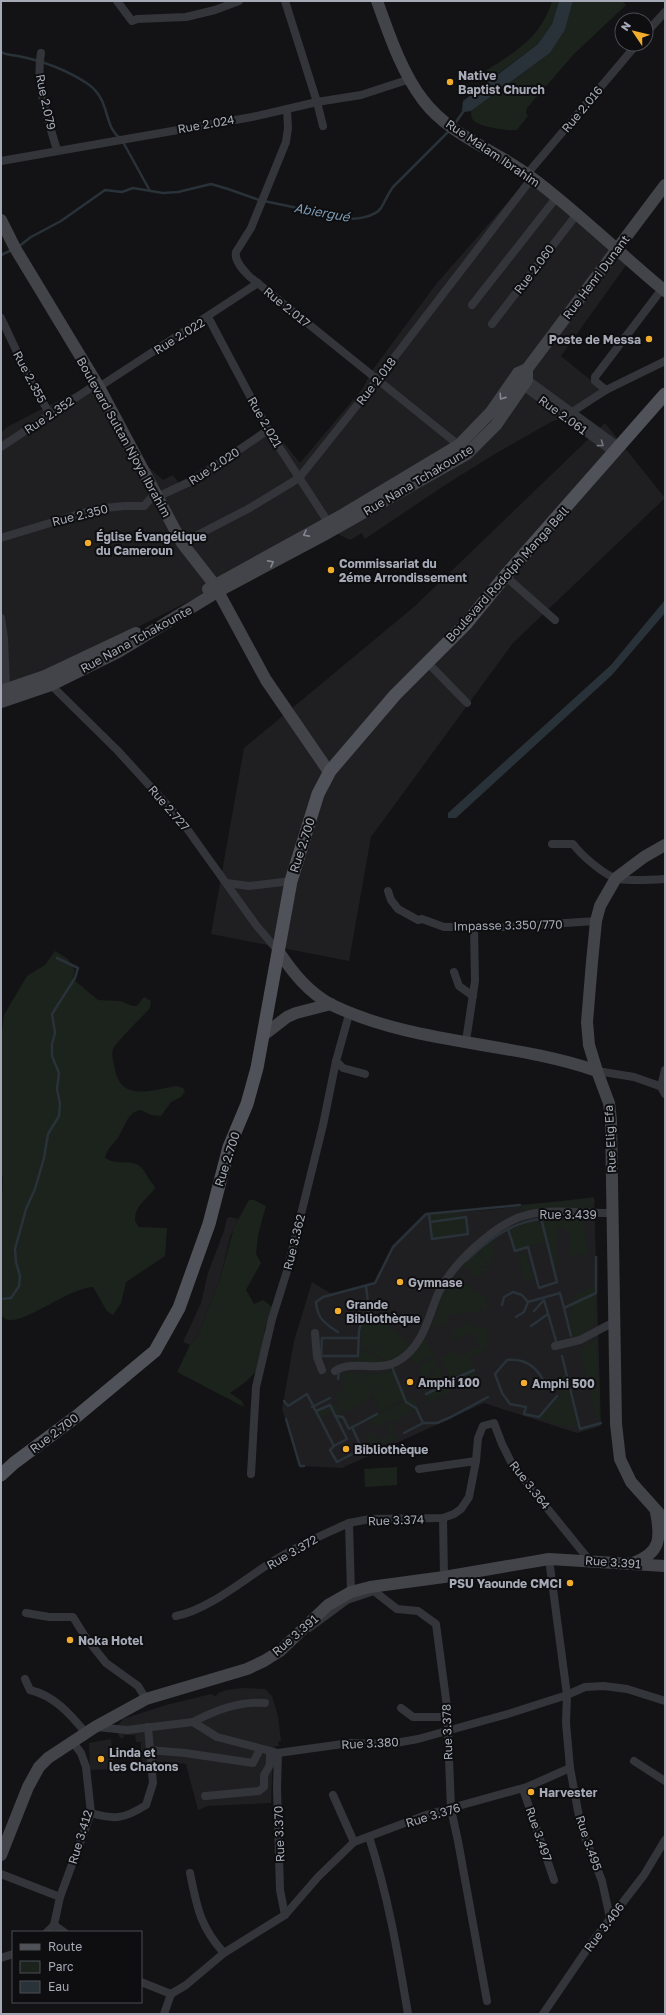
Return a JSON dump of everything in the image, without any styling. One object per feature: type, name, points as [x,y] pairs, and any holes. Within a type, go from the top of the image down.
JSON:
[{"type":"main road","name":"Rue Malam Ibrahim","points":[[377,1],[395,48],[410,79],[424,101],[445,122],[459,133],[530,176],[577,214],[664,290]]},
{"type":"main road","name":"Rue Henri Dunant","points":[[522,377],[664,188]]},
{"type":"main road","name":"Boulevard Sultan Njoya Ibrahim","points":[[1,220],[16,248],[99,387],[182,543],[216,588],[266,680],[327,769],[330,771]]},
{"type":"main road","name":"Rue Nana Tchakounte","points":[[216,588],[346,517],[463,449],[496,425],[522,377]]},
{"type":"main road","name":"Boulevard Rodolph Manga Bell","points":[[330,771],[395,695],[466,624],[505,576],[665,394]]},
{"type":"main road","name":"Rue Nana Tchakounte","points":[[1,702],[48,681],[145,632],[328,522],[346,517]]},
{"type":"main road","name":"Rue Nana Tchakounte","points":[[3,690],[48,681]]},
{"type":"main road","name":"Rue 2.700","points":[[1,1475],[14,1463],[77,1416],[155,1351],[179,1308],[209,1224],[229,1147],[249,1097],[265,1034],[291,881],[318,794],[330,771]]},
{"type":"main road","points":[[616,878],[644,856],[665,845]]},
{"type":"main road","name":"Rue Elig Efa","points":[[616,878],[600,906],[596,921],[588,994],[587,1022],[589,1045],[609,1103],[616,1424],[620,1459],[631,1482],[661,1516]]},
{"type":"main road","points":[[279,952],[297,977],[331,1004],[371,1020],[418,1034],[466,1041],[559,1060],[597,1070]]},
{"type":"main road","points":[[265,1034],[287,1017],[296,1013],[331,1004]]},
{"type":"main road","points":[[628,1564],[646,1557],[657,1546],[661,1516]]},
{"type":"main road","name":"Rue 3.391","points":[[1,1854],[34,1775],[48,1758],[90,1730],[146,1699],[247,1669],[280,1651],[328,1605],[351,1592],[370,1587],[444,1577],[549,1559],[590,1560],[665,1566]]},
{"type":"street","points":[[117,1],[132,21],[137,19],[186,17],[215,10],[239,1]]},
{"type":"street","points":[[285,1],[317,102],[323,126]]},
{"type":"street","points":[[654,24],[665,12]]},
{"type":"street","name":"Rue 2.016","points":[[530,176],[631,52]]},
{"type":"street","name":"Rue 2.079","points":[[41,53],[38,69],[43,96],[57,150]]},
{"type":"street","name":"Rue 2.024","points":[[1,161],[361,95],[410,79]]},
{"type":"street","name":"Rue 2.017","points":[[287,109],[288,128],[286,142],[251,228],[235,255],[245,272],[463,449]]},
{"type":"street","name":"Rue 2.018","points":[[182,543],[248,509],[300,478],[377,380],[530,176]]},
{"type":"street","points":[[472,305],[556,198]]},
{"type":"street","name":"Rue 2.060","points":[[492,324],[577,214]]},
{"type":"street","name":"Rue 2.022","points":[[99,387],[258,283]]},
{"type":"street","points":[[606,390],[595,381],[595,377],[664,290]]},
{"type":"street","name":"Rue 2.021","points":[[208,317],[268,430],[328,522]]},
{"type":"street","name":"Rue 2.355","points":[[1,318],[33,386],[50,414]]},
{"type":"street","points":[[572,412],[606,390],[665,361]]},
{"type":"street","name":"Rue 2.061","points":[[522,377],[572,412],[616,449]]},
{"type":"street","name":"Rue 2.061","points":[[522,377],[616,449]]},
{"type":"street","name":"Rue 2.352","points":[[1,447],[92,387],[99,387]]},
{"type":"street","name":"Rue 2.020","points":[[157,497],[198,478],[268,430]]},
{"type":"street","name":"Rue 2.350","points":[[1,538],[96,509],[124,506],[144,506],[152,497],[157,497]]},
{"type":"street","points":[[505,576],[555,620]]},
{"type":"street","points":[[1,618],[4,638],[3,690]]},
{"type":"street","points":[[427,662],[467,703]]},
{"type":"street","name":"Rue 2.727","points":[[48,681],[118,751],[180,819],[256,925],[279,952]]},
{"type":"street","points":[[552,844],[573,844],[591,862],[616,878],[665,879]]},
{"type":"street","points":[[227,883],[249,886],[291,881]]},
{"type":"street","name":"Impasse 3.350/770","points":[[388,891],[391,900],[398,909],[418,920],[422,919],[444,927],[474,928],[531,926],[596,921]]},
{"type":"street","points":[[466,1041],[475,973],[474,928]]},
{"type":"street","points":[[454,972],[459,986],[473,996]]},
{"type":"street","name":"Rue 3.362","points":[[251,1474],[256,1387],[272,1319],[287,1271],[323,1125],[336,1061],[350,1011]]},
{"type":"street","points":[[336,1061],[343,1068],[365,1074]]},
{"type":"street","points":[[597,1070],[634,1077],[664,1090],[665,1070]]},
{"type":"street","name":"Rue 3.439","points":[[335,1371],[342,1366],[389,1365],[404,1356],[416,1344],[422,1335],[442,1286],[454,1267],[472,1250],[501,1227],[526,1215],[559,1211],[612,1213]]},
{"type":"street","points":[[555,1346],[580,1340],[614,1322]]},
{"type":"street","points":[[315,1333],[318,1357],[322,1370]]},
{"type":"street","name":"Rue 3.364","points":[[476,1461],[478,1438],[483,1426],[494,1423],[513,1466],[590,1560]]},
{"type":"street","points":[[419,1470],[476,1461]]},
{"type":"street","name":"Rue 3.374","points":[[349,1523],[370,1519],[443,1518],[462,1509],[469,1497],[476,1461]]},
{"type":"street","points":[[443,1518],[444,1577]]},
{"type":"street","points":[[349,1523],[351,1592]]},
{"type":"street","name":"Rue 3.372","points":[[176,1616],[204,1606],[279,1557],[323,1534],[349,1523]]},
{"type":"street","points":[[549,1559],[567,1695],[566,1723],[570,1768]]},
{"type":"street","name":"Rue 3.378","points":[[296,1635],[318,1623],[347,1600],[374,1591],[397,1609],[418,1611],[436,1624],[445,1687],[451,1809],[487,2001]]},
{"type":"street","points":[[26,1613],[49,1617],[72,1618],[106,1663],[138,1686],[146,1699]]},
{"type":"street","points":[[24,1679],[30,1690],[39,1692],[57,1702],[90,1730],[128,1730],[193,1722],[210,1713],[234,1705],[250,1702],[265,1703]]},
{"type":"street","name":"Rue 3.380","points":[[193,1722],[217,1737],[274,1752],[350,1743],[390,1744],[447,1732],[567,1695],[585,1687],[604,1686],[627,1689],[665,1701]]},
{"type":"street","points":[[402,1708],[413,1717],[446,1717]]},
{"type":"street","points":[[91,1813],[112,1819],[130,1816],[146,1805],[153,1783],[148,1727]]},
{"type":"street","name":"Rue 3.412","points":[[48,1931],[54,1924],[60,1897],[91,1813],[86,1767],[81,1754],[72,1741]]},
{"type":"street","points":[[149,1750],[185,1753],[253,1763],[260,1749]]},
{"type":"street","points":[[205,1796],[259,1791],[264,1786],[264,1775],[270,1765],[274,1752]]},
{"type":"street","name":"Rue 3.370","points":[[274,1752],[277,1788],[280,1890],[285,1914]]},
{"type":"street","points":[[634,1761],[665,1781]]},
{"type":"street","name":"Rue 3.376","points":[[171,1994],[186,1985],[224,1953],[285,1914],[318,1877],[354,1842],[426,1815],[523,1789],[570,1768]]},
{"type":"street","name":"Rue 3.495","points":[[570,1768],[581,1828],[602,1880],[610,1918]]},
{"type":"street","name":"Rue 3.497","points":[[523,1789],[554,1880]]},
{"type":"street","points":[[332,1794],[354,1842]]},
{"type":"street","points":[[370,1837],[383,1878],[390,1909],[408,2014]]},
{"type":"street","name":"Rue 3.406","points":[[543,2014],[576,1964],[644,1875],[665,1840]]},
{"type":"street","points":[[1,1874],[60,1897]]},
{"type":"street","points":[[190,1874],[201,1921],[205,1929],[224,1953]]},
{"type":"street","points":[[54,1924],[63,1931]]},
{"type":"street","points":[[1,1958],[12,1954]]},
{"type":"street","points":[[142,1982],[171,1994],[164,2014]]},
{"type":"shaded area","points":[[528,179],[627,264],[561,356],[604,391],[569,416],[551,422],[493,455],[439,489],[365,539],[362,533],[350,540],[334,532],[211,590],[51,671],[11,685],[1,681],[1,433],[7,427],[65,397],[94,385],[133,453],[163,480],[173,475],[179,483],[270,425],[300,463],[363,388],[371,372],[437,283]]},
{"type":"shaded area","points":[[605,423],[665,498],[513,643],[371,837],[349,961],[211,934],[244,748],[415,606]]},
{"type":"shaded area","points":[[594,1197],[601,1426],[577,1433],[484,1403],[342,1468],[300,1466],[282,1409],[294,1341],[312,1282],[330,1293],[349,1291],[375,1283],[393,1247],[426,1214],[489,1210]]},
{"type":"shaded area","points":[[230,1217],[238,1219],[230,1237],[220,1279],[197,1338],[190,1345],[183,1342],[201,1303],[208,1273],[224,1231],[227,1218]]},
{"type":"shaded area","points":[[242,1688],[265,1689],[272,1696],[278,1716],[281,1741],[278,1742],[279,1746],[275,1746],[273,1755],[271,1803],[208,1806],[198,1810],[186,1764],[175,1763],[144,1769],[138,1750],[141,1750],[141,1742],[136,1742],[135,1735],[123,1735],[124,1738],[120,1738],[118,1734],[118,1725],[123,1719],[166,1705],[211,1694],[215,1696],[218,1693],[227,1690]]},
{"type":"shaded area","name":"Linda et les Chatons","points":[[111,1739],[114,1769],[90,1770],[89,1743]]},
{"type":"green space","points":[[552,1],[559,1],[552,24],[538,44],[492,78],[487,70],[518,49],[535,34],[547,14]]},
{"type":"green space","points":[[573,1],[623,1],[626,5],[619,12],[614,12],[614,16],[574,54],[527,108],[526,113],[528,116],[517,130],[487,127],[473,120],[471,117],[471,111],[550,53],[565,30]]},
{"type":"green space","points":[[55,951],[68,959],[75,971],[73,978],[75,981],[98,1000],[120,1001],[133,1006],[137,1006],[144,997],[151,1001],[150,1008],[124,1035],[112,1051],[115,1070],[124,1087],[139,1092],[176,1086],[183,1088],[185,1091],[181,1097],[171,1102],[161,1116],[151,1115],[141,1110],[132,1114],[117,1139],[108,1150],[105,1158],[113,1161],[136,1164],[142,1168],[154,1185],[155,1188],[139,1206],[135,1221],[139,1227],[167,1228],[165,1256],[126,1282],[121,1303],[113,1315],[107,1311],[93,1287],[72,1293],[27,1316],[9,1320],[1,1316],[1,1213],[3,1179],[1,1171],[1,1039],[4,1015],[27,976],[45,965]]},
{"type":"green space","points":[[594,1198],[595,1202],[591,1203],[590,1207],[526,1212],[520,1205]]},
{"type":"green space","points":[[249,1200],[254,1200],[266,1206],[258,1235],[256,1254],[261,1263],[246,1290],[254,1304],[263,1300],[272,1307],[272,1310],[265,1328],[265,1340],[259,1366],[251,1377],[230,1393],[242,1401],[244,1407],[177,1372],[190,1345],[197,1338],[220,1279],[234,1227]]},
{"type":"green space","points":[[459,1211],[460,1218],[466,1217],[468,1234],[432,1239],[430,1222],[454,1218],[431,1221],[430,1214]]},
{"type":"green space","points":[[537,1219],[542,1226],[547,1241],[515,1251],[508,1228]]},
{"type":"green space","points":[[583,1219],[588,1254],[570,1256],[569,1232],[565,1232],[565,1227],[557,1227],[556,1272],[541,1220]]},
{"type":"green space","points":[[495,1237],[492,1265],[477,1251]]},
{"type":"green space","points":[[476,1252],[490,1266],[469,1268],[490,1268],[477,1279],[468,1268],[460,1268]]},
{"type":"green space","points":[[525,1252],[534,1279],[525,1282],[518,1255]]},
{"type":"green space","points":[[455,1276],[462,1283],[483,1297],[487,1302],[486,1310],[447,1316],[448,1324],[435,1326],[433,1324],[438,1304]]},
{"type":"green space","points":[[595,1285],[595,1324],[587,1330],[582,1338],[574,1338],[570,1326],[570,1316],[576,1294]]},
{"type":"green space","points":[[370,1313],[380,1318],[411,1346],[396,1359],[386,1362],[375,1353],[362,1347],[360,1328]]},
{"type":"green space","points":[[471,1322],[474,1327],[484,1327],[488,1332],[486,1349],[469,1358],[479,1380],[469,1385],[465,1379],[459,1382],[460,1385],[455,1387],[441,1358],[455,1351],[459,1357],[480,1346],[473,1332],[454,1341],[452,1331]]},
{"type":"green space","points":[[425,1337],[434,1355],[416,1364],[408,1357]]},
{"type":"green space","points":[[596,1339],[600,1418],[597,1420],[580,1349]]},
{"type":"green space","points":[[361,1350],[373,1354],[382,1363],[355,1363]]},
{"type":"green space","points":[[436,1358],[437,1361],[426,1382],[418,1366]]},
{"type":"green space","points":[[438,1363],[444,1378],[428,1387],[429,1381]]},
{"type":"green space","points":[[395,1371],[406,1397],[381,1411],[363,1375]]},
{"type":"green space","points":[[341,1372],[362,1373],[372,1397],[344,1413],[335,1395],[344,1387]]},
{"type":"green space","points":[[565,1375],[578,1427],[568,1427],[535,1418],[549,1408],[559,1394],[554,1378]]},
{"type":"green space","points":[[447,1381],[452,1391],[429,1402],[425,1392]]},
{"type":"green space","points":[[411,1398],[414,1398],[418,1407],[394,1422],[392,1420],[373,1427],[370,1420],[378,1414]]},
{"type":"green space","points":[[330,1405],[337,1405],[343,1417],[337,1420],[333,1412],[318,1420],[314,1412]]},
{"type":"green space","points":[[391,1424],[395,1439],[372,1448],[366,1435],[372,1432],[377,1442],[391,1435],[386,1425]]},
{"type":"green space","points":[[397,1467],[397,1485],[365,1487],[364,1469]]},
{"type":"water","points":[[559,1],[573,1],[565,30],[550,53],[471,111],[464,112],[462,110],[463,101],[538,44],[552,24]]},
{"type":"water","points":[[665,600],[665,613],[612,675],[456,818],[448,818],[448,813],[611,665]]},
{"type":"waterway","points":[[1,52],[54,67],[72,74],[88,84],[95,90],[100,98],[104,105],[111,127],[120,138]]},
{"type":"waterway","name":"Abiergué","points":[[454,125],[465,109]]},
{"type":"waterway","name":"Abiergué","points":[[18,247],[31,237],[61,221],[105,190],[122,192],[133,188],[163,193],[178,192],[211,184],[259,200],[346,218],[354,219],[370,216],[381,208],[393,187],[450,130]]},
{"type":"waterway","points":[[123,142],[150,191]]},
{"type":"waterway","name":"Abiergué","points":[[1,255],[12,250]]},
{"type":"waterway","points":[[1,1299],[11,1298],[19,1286],[20,1276],[16,1262],[15,1249],[26,1209],[35,1189],[44,1158],[48,1134],[59,1116],[60,1104],[57,1089],[59,1073],[52,1056],[52,1044],[55,1033],[52,1014],[75,978],[78,968],[57,958]]},
{"type":"waterway","points":[[338,1332],[322,1320],[318,1312],[316,1302],[323,1297],[375,1283],[393,1247],[426,1214],[520,1205]]},
{"type":"waterway","points":[[429,1214],[432,1239],[468,1234],[466,1217],[430,1222]]},
{"type":"waterway","points":[[508,1229],[515,1251],[528,1247],[539,1288],[557,1282],[541,1218]]},
{"type":"waterway","points":[[466,1261],[497,1236],[524,1222],[555,1218],[595,1219]]},
{"type":"waterway","points":[[528,1302],[560,1293],[564,1308],[596,1293],[596,1257]]},
{"type":"waterway","points":[[358,1338],[322,1338],[321,1356],[358,1356],[359,1331],[362,1319],[364,1319],[369,1311],[366,1286]]},
{"type":"waterway","points":[[502,1305],[504,1297],[513,1292],[522,1295],[528,1302],[524,1312],[516,1317]]},
{"type":"waterway","points":[[534,1311],[544,1300],[556,1341]]},
{"type":"waterway","points":[[564,1308],[571,1336]]},
{"type":"waterway","points":[[531,1326],[548,1314]]},
{"type":"waterway","points":[[562,1356],[580,1429],[601,1423]]},
{"type":"waterway","points":[[551,1382],[545,1384],[539,1373],[530,1365],[526,1362],[514,1360],[507,1360],[495,1374],[502,1393],[510,1404],[526,1407],[524,1414],[539,1417],[557,1396]]},
{"type":"waterway","points":[[392,1367],[406,1402],[416,1408],[423,1423]]},
{"type":"waterway","points":[[452,1380],[474,1370]]},
{"type":"waterway","points":[[338,1379],[339,1371]]},
{"type":"waterway","points":[[426,1394],[447,1384]]},
{"type":"waterway","points":[[284,1401],[288,1406],[307,1394],[334,1446],[330,1450],[337,1462],[362,1449],[352,1427]]},
{"type":"waterway","points":[[404,1433],[423,1423],[437,1423],[488,1397]]},
{"type":"waterway","points":[[312,1407],[330,1398]]},
{"type":"waterway","points":[[316,1411],[330,1405],[347,1439],[334,1446]]},
{"type":"waterway","points":[[335,1416],[343,1417],[349,1429],[377,1414]]},
{"type":"waterway","points":[[286,1419],[300,1466],[304,1466]]},
{"type":"place","name":"Native Baptist Church","points":[[450,82]]},
{"type":"place","name":"Poste de Messa","points":[[649,339]]},
{"type":"place","name":"Église Évangélique du Cameroun","points":[[88,543]]},
{"type":"place","name":"Commissariat du 2éme Arrondissement","points":[[331,570]]},
{"type":"place","name":"Gymnase","points":[[400,1282]]},
{"type":"place","name":"Grande Bibliothèque","points":[[338,1311]]},
{"type":"place","name":"Amphi 100","points":[[410,1382]]},
{"type":"place","name":"Amphi 500","points":[[524,1383]]},
{"type":"place","name":"Bibliothèque","points":[[346,1449]]},
{"type":"place","name":"PSU Yaounde CMCI","points":[[570,1583]]},
{"type":"place","name":"Noka Hotel","points":[[70,1640]]},
{"type":"place","name":"Linda et les Chatons","points":[[101,1759]]},
{"type":"place","name":"Harvester","points":[[531,1792]]}]
